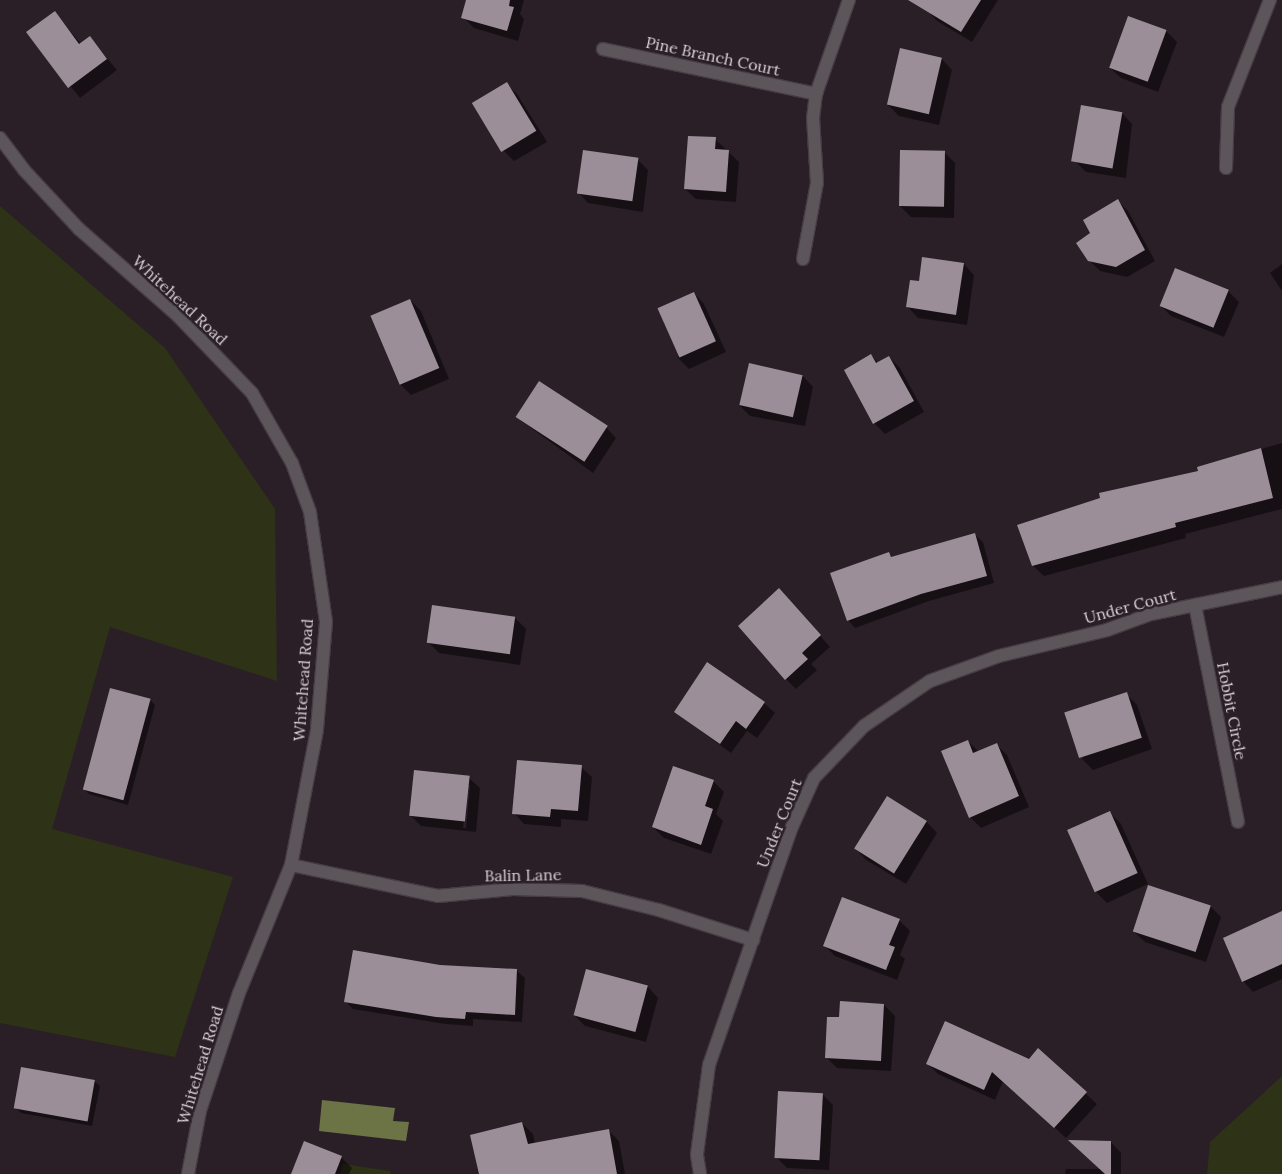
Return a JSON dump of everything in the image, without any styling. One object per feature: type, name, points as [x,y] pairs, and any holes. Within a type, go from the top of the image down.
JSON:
[{"type":"street","points":[[803,259],[817,184],[812,118],[816,94],[849,0]]},
{"type":"street","points":[[1226,168],[1228,107],[1270,0]]},
{"type":"street","name":"Pine Branch Court","points":[[603,50],[816,94]]},
{"type":"street","name":"Whitehead Road","points":[[0,138],[24,170],[80,229],[177,315],[252,393],[292,463],[310,512],[326,622],[318,730],[291,865],[233,1012],[200,1111],[188,1174]]},
{"type":"street","name":"Under Court","points":[[700,1174],[696,1154],[709,1064],[792,827],[814,778],[864,726],[930,681],[999,656],[1195,605],[1282,587]]},
{"type":"street","name":"Hobbit Circle","points":[[1195,605],[1238,822]]},
{"type":"street","name":"Balin Lane","points":[[291,865],[438,896],[513,889],[582,891],[659,910],[753,940]]},
{"type":"shaded area","points":[[0,206],[165,348],[275,509],[277,681],[110,627],[52,829],[233,877],[175,1057],[0,1023]]},
{"type":"shaded area","points":[[1282,1076],[1282,1174],[1207,1174],[1210,1142]]},
{"type":"shaded area","points":[[322,1100],[395,1108],[393,1121],[409,1122],[406,1141],[319,1131]]},
{"type":"shaded area","points":[[343,1164],[391,1171],[390,1174],[340,1174]]},
{"type":"building","points":[[466,0],[510,0],[509,6],[514,7],[507,31],[461,18]]},
{"type":"building","points":[[908,0],[981,0],[961,32]]},
{"type":"building","points":[[55,11],[79,44],[90,36],[107,59],[68,88],[26,32]]},
{"type":"building","points":[[1128,16],[1167,30],[1148,82],[1109,68]]},
{"type":"building","points":[[900,48],[942,58],[929,114],[887,105]]},
{"type":"building","points":[[507,82],[536,131],[501,152],[472,103]]},
{"type":"building","points":[[1081,105],[1122,112],[1112,168],[1071,161]]},
{"type":"building","points":[[688,136],[716,137],[715,149],[729,150],[726,192],[684,189]]},
{"type":"building","points":[[583,150],[638,158],[632,201],[577,194]]},
{"type":"building","points":[[900,150],[945,151],[944,207],[899,206]]},
{"type":"building","points":[[1118,199],[1145,250],[1116,267],[1088,261],[1076,243],[1090,233],[1083,220]]},
{"type":"building","points":[[922,257],[964,263],[956,315],[906,307],[910,280],[919,281]]},
{"type":"building","points":[[1175,268],[1229,290],[1213,328],[1160,306]]},
{"type":"building","points":[[694,292],[716,341],[679,358],[657,308]]},
{"type":"building","points":[[410,299],[439,368],[400,385],[370,316]]},
{"type":"building","points":[[871,354],[876,363],[889,356],[914,401],[873,424],[844,370]]},
{"type":"building","points":[[749,363],[803,375],[793,417],[739,405]]},
{"type":"building","points":[[539,381],[608,426],[584,462],[516,417]]},
{"type":"building","points":[[1261,448],[1273,498],[1175,523],[1176,527],[1032,566],[1017,525],[1100,498],[1099,493],[1198,471],[1197,467]]},
{"type":"building","points":[[975,533],[987,576],[921,594],[847,621],[830,573],[889,552],[891,557]]},
{"type":"building","points":[[779,588],[821,635],[802,653],[808,659],[785,680],[738,626]]},
{"type":"building","points":[[432,605],[515,617],[510,654],[427,643]]},
{"type":"building","points":[[707,662],[765,702],[746,729],[736,721],[720,744],[674,712]]},
{"type":"building","points":[[110,688],[151,699],[123,800],[83,789]]},
{"type":"building","points":[[1127,692],[1142,738],[1079,758],[1064,712]]},
{"type":"building","points":[[968,740],[973,753],[997,743],[1019,796],[969,818],[941,751]]},
{"type":"building","points":[[517,760],[582,765],[578,811],[551,809],[550,817],[512,814]]},
{"type":"building","points":[[673,766],[714,780],[705,806],[713,809],[701,845],[652,827]]},
{"type":"building","points":[[414,770],[470,776],[465,822],[409,816]]},
{"type":"building","points":[[887,796],[927,821],[894,873],[854,849]]},
{"type":"building","points":[[1110,811],[1138,873],[1095,892],[1067,830]]},
{"type":"building","points":[[1148,885],[1211,905],[1196,952],[1133,932]]},
{"type":"building","points":[[842,897],[900,919],[889,945],[895,947],[886,970],[823,946]]},
{"type":"building","points":[[1282,911],[1282,964],[1242,982],[1223,938]]},
{"type":"building","points":[[353,950],[440,965],[517,969],[515,1015],[466,1012],[465,1019],[436,1017],[344,1002]]},
{"type":"building","points":[[586,969],[648,986],[635,1032],[574,1015]]},
{"type":"building","points":[[840,1001],[884,1004],[881,1061],[825,1058],[827,1017],[839,1017]]},
{"type":"building","points":[[945,1021],[1029,1059],[1038,1048],[1087,1092],[1054,1128],[992,1072],[984,1090],[926,1064]]},
{"type":"building","points":[[21,1067],[95,1080],[88,1121],[14,1108]]},
{"type":"building","points":[[778,1091],[823,1093],[819,1160],[774,1158]]},
{"type":"building","points":[[522,1122],[528,1144],[609,1129],[617,1174],[479,1174],[470,1135]]},
{"type":"building","points":[[1068,1140],[1111,1141],[1111,1174],[1105,1174]]},
{"type":"building","points":[[304,1141],[342,1156],[335,1174],[291,1174]]}]
